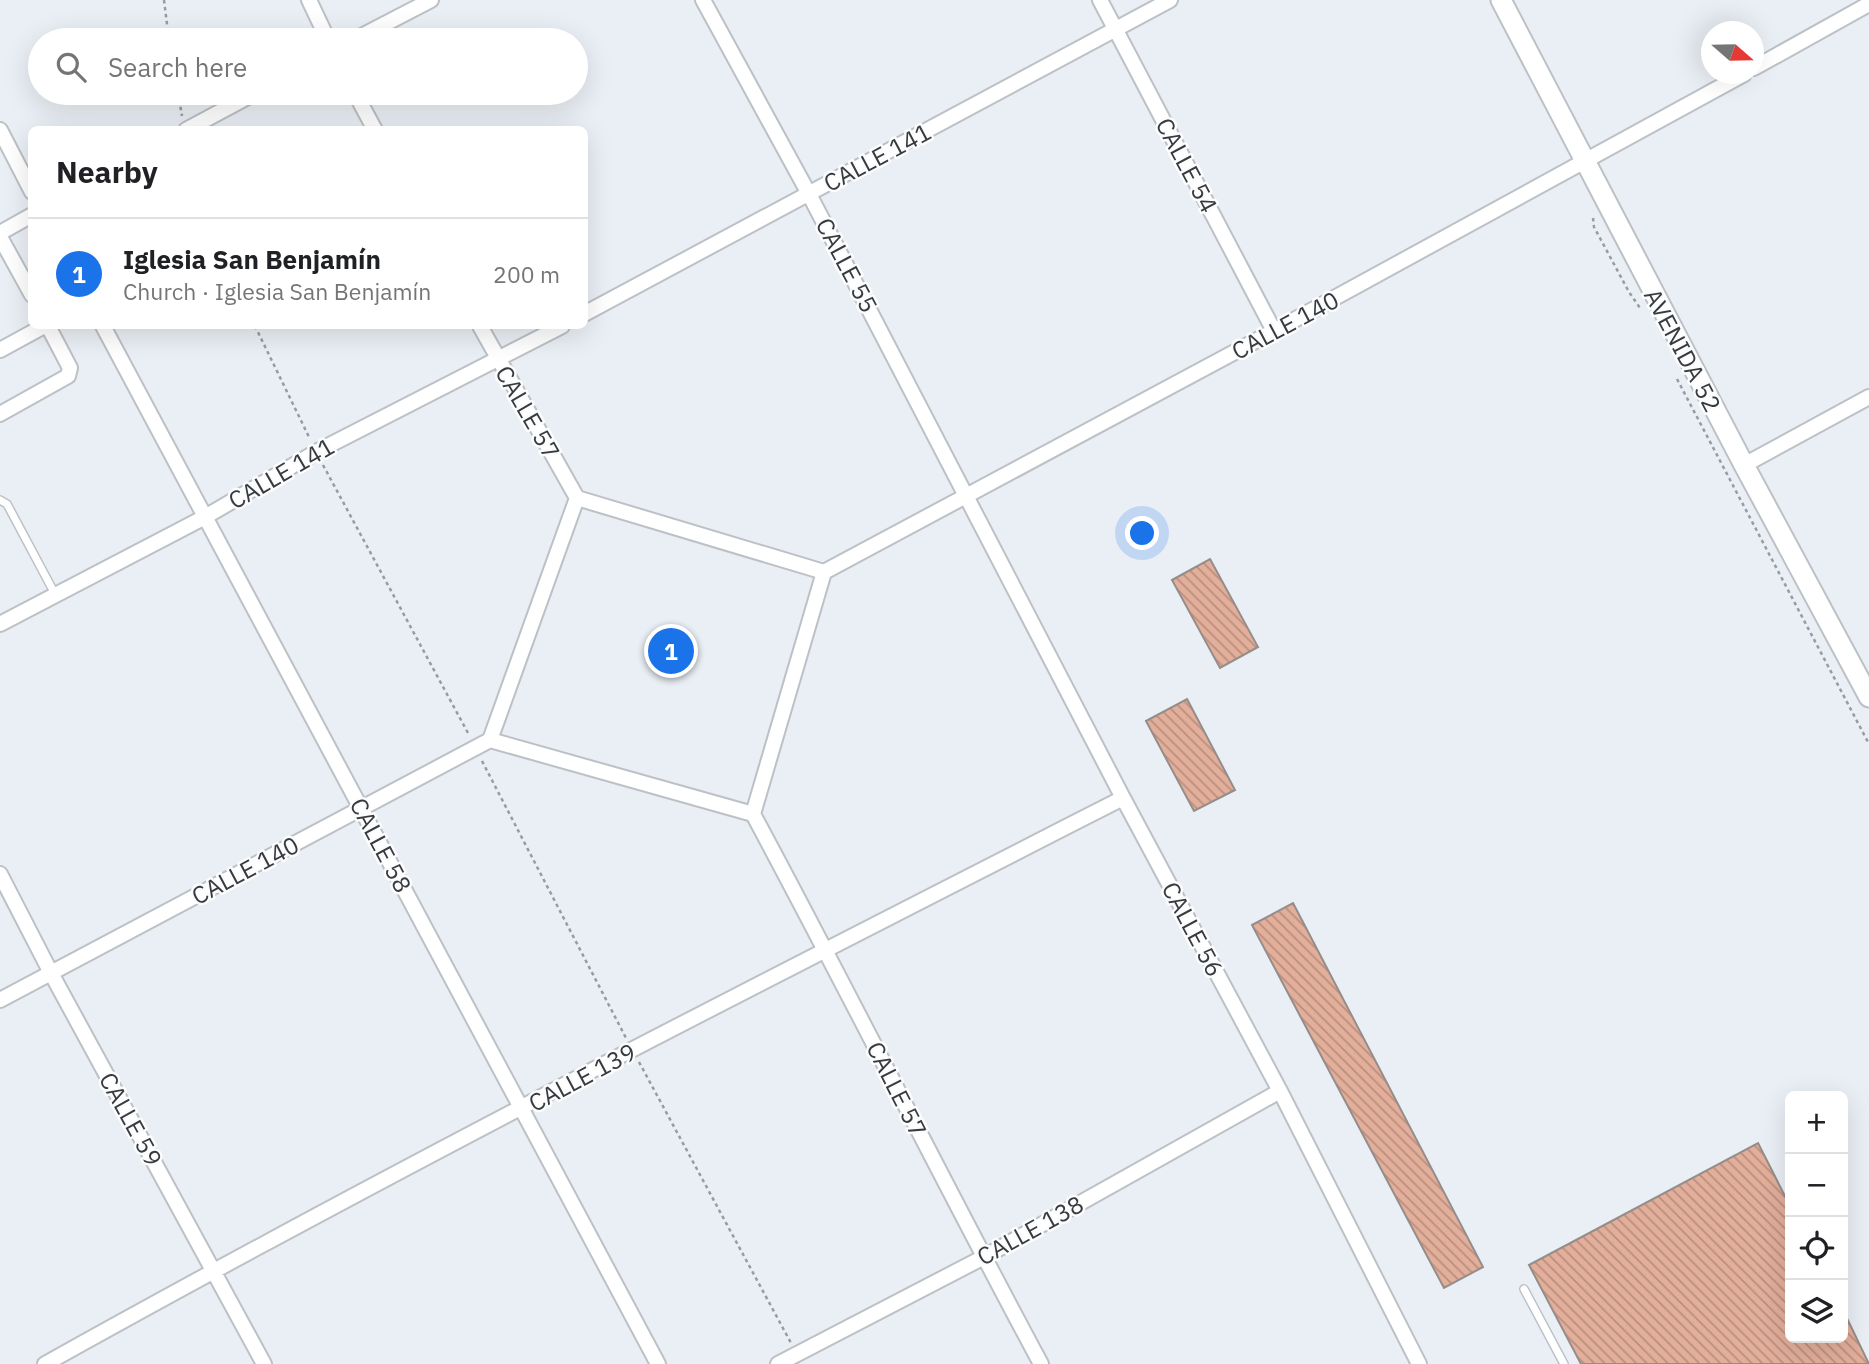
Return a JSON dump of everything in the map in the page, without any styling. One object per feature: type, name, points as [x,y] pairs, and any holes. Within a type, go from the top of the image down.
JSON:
[{"type":"main road","name":"AVENIDA 52","points":[[1501,0],[1744,465],[1869,697]]},
{"type":"street","points":[[309,0],[322,28]]},
{"type":"street","points":[[377,28],[431,0]]},
{"type":"street","name":"CALLE 55","points":[[703,0],[967,494]]},
{"type":"street","name":"CALLE 54","points":[[1100,0],[1274,331]]},
{"type":"street","name":"CALLE 141","points":[[588,312],[1170,0]]},
{"type":"street","points":[[1764,62],[1869,4]]},
{"type":"street","name":"CALLE 140","points":[[824,572],[1274,331],[1726,84]]},
{"type":"street","points":[[184,123],[227,105]]},
{"type":"street","points":[[361,105],[373,126]]},
{"type":"street","points":[[0,130],[28,184]]},
{"type":"street","points":[[28,218],[0,235],[28,288]]},
{"type":"street","points":[[0,350],[40,329]]},
{"type":"street","points":[[0,414],[68,376],[70,368],[48,329]]},
{"type":"street","name":"CALLE 58","points":[[105,329],[658,1364]]},
{"type":"street","name":"CALLE 57","points":[[482,329],[577,498]]},
{"type":"street","name":"CALLE 141","points":[[0,624],[205,517],[316,452],[556,329]]},
{"type":"street","points":[[1744,465],[1869,397]]},
{"type":"street","name":"CALLE 56","points":[[967,494],[1123,798],[1280,1091],[1419,1364]]},
{"type":"street","points":[[577,498],[824,572],[753,814],[490,740],[577,498]]},
{"type":"street","name":"CALLE 140","points":[[0,1000],[490,740]]},
{"type":"street","name":"CALLE 139","points":[[46,1364],[213,1270],[826,949],[1123,798]]},
{"type":"street","name":"CALLE 57","points":[[753,814],[1041,1364]]},
{"type":"street","name":"CALLE 59","points":[[0,874],[264,1364]]},
{"type":"street","name":"CALLE 138","points":[[778,1364],[984,1256],[1280,1091]]},
{"type":"lane","points":[[0,500],[7,504],[55,594]]},
{"type":"lane","points":[[1524,1289],[1564,1364]]},
{"type":"path","points":[[164,0],[168,28]]},
{"type":"path","points":[[180,105],[184,123]]},
{"type":"path","points":[[1592,209],[1594,227],[1629,292],[1645,314]]},
{"type":"path","points":[[257,329],[316,452],[476,749],[632,1051],[797,1354]]},
{"type":"path","points":[[1674,370],[1682,392],[1869,744]]},
{"type":"building","points":[[1210,559],[1258,647],[1220,668],[1172,580]]},
{"type":"building","points":[[1187,699],[1235,790],[1194,811],[1146,721]]},
{"type":"building","points":[[1293,903],[1483,1267],[1444,1288],[1252,925]]},
{"type":"building","points":[[1758,1143],[1785,1196],[1785,1343],[1848,1343],[1848,1320],[1869,1364],[1581,1364],[1529,1265]]},
{"type":"place","name":"Iglesia San Benjamín","points":[[671,651]]}]
